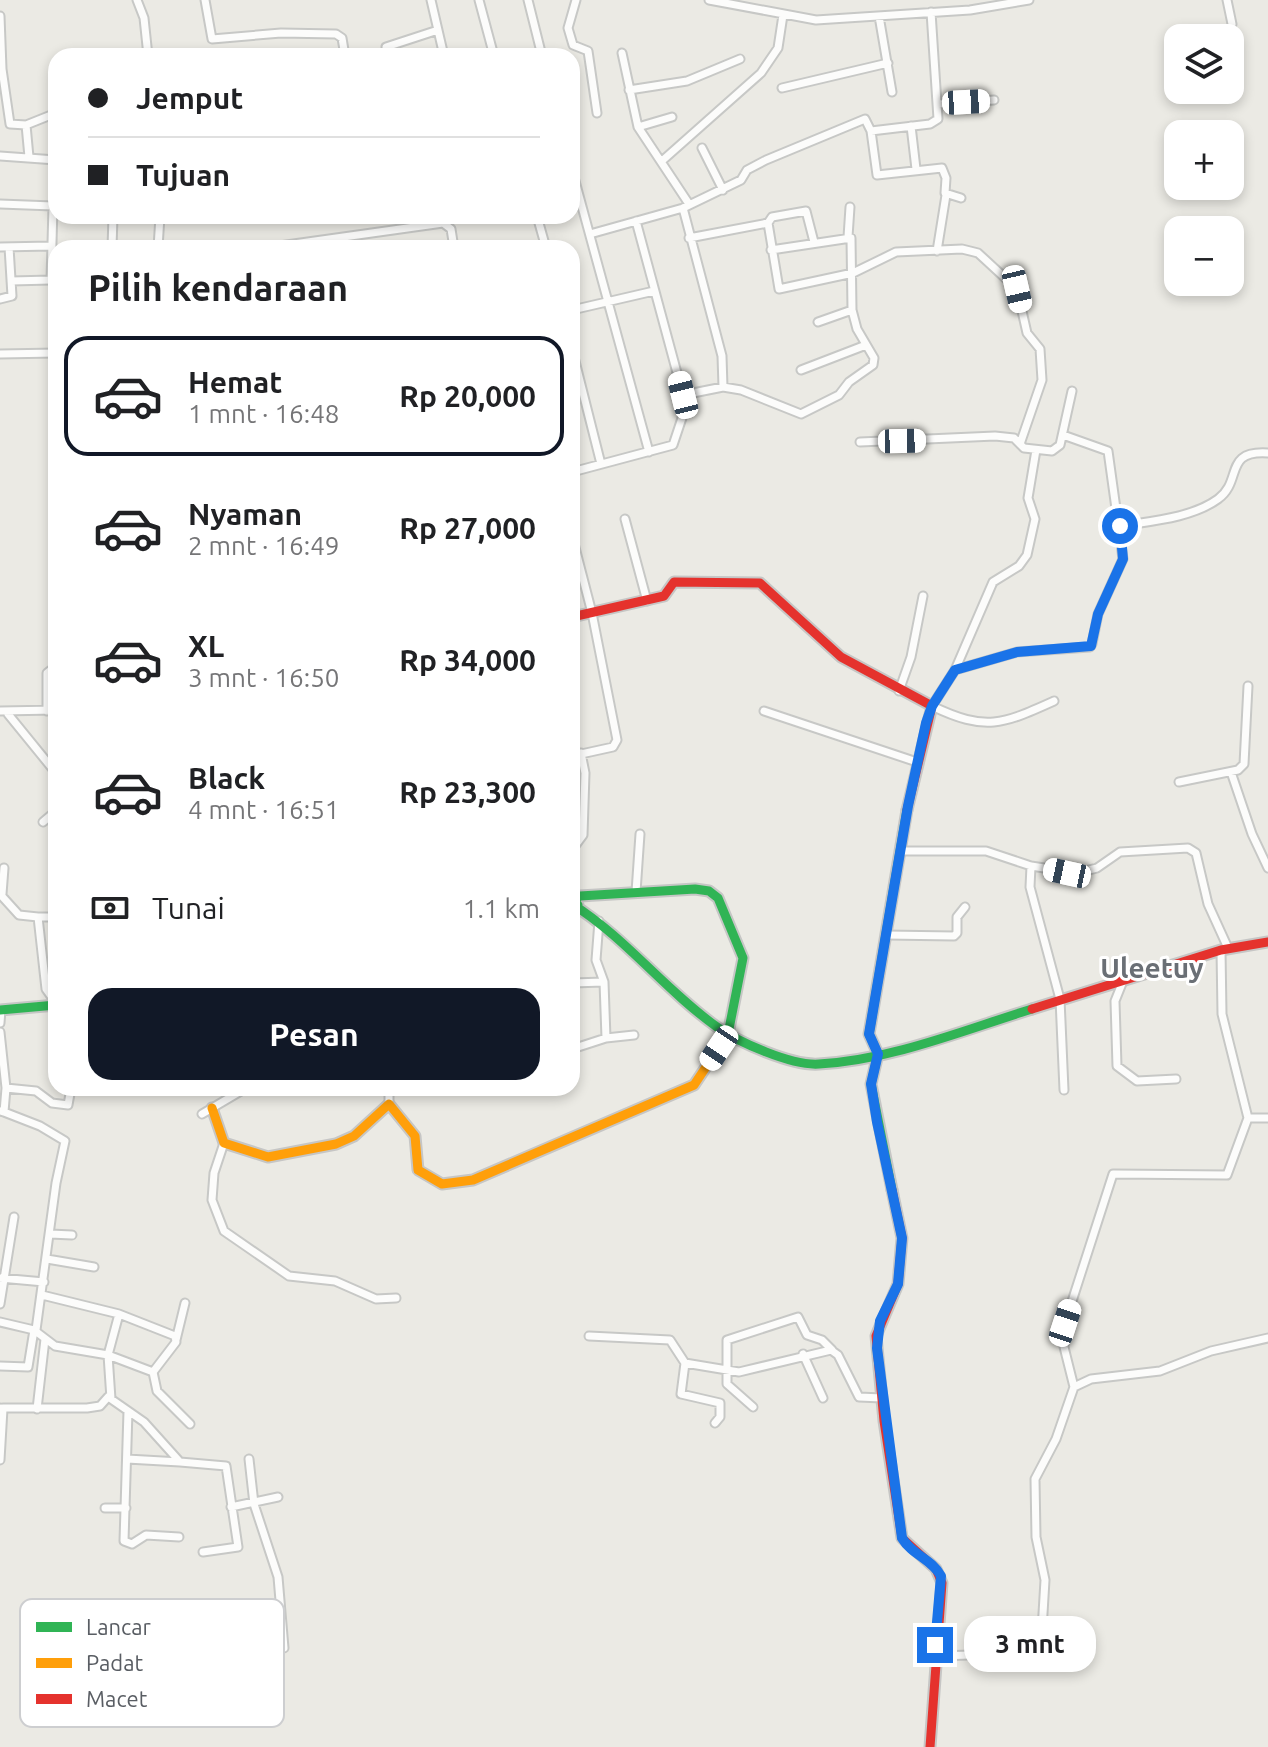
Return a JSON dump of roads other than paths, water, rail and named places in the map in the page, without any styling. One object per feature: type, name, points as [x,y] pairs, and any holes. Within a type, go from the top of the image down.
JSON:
[{"type":"street","points":[[137,0],[144,18],[147,48]]},
{"type":"street","points":[[205,0],[212,39],[281,33],[336,34],[342,38],[344,48]]},
{"type":"street","points":[[431,0],[442,48]]},
{"type":"street","points":[[479,0],[492,48]]},
{"type":"street","points":[[528,0],[540,48]]},
{"type":"street","points":[[576,0],[568,28],[573,45],[585,48],[589,54],[597,113]]},
{"type":"street","points":[[709,0],[747,4],[783,15],[816,20],[970,10],[1029,0]]},
{"type":"street","points":[[970,0],[970,10]]},
{"type":"street","points":[[1227,0],[1232,24]]},
{"type":"street","points":[[871,131],[936,121],[938,104],[931,12]]},
{"type":"street","points":[[663,160],[761,73],[778,48],[783,15]]},
{"type":"street","points":[[0,16],[2,69],[9,122],[13,126],[26,125],[48,116]]},
{"type":"street","points":[[879,16],[892,92]]},
{"type":"street","points":[[385,48],[438,30]]},
{"type":"street","points":[[622,53],[638,127],[663,160],[686,206],[689,238],[722,356],[723,387]]},
{"type":"street","points":[[629,90],[687,81],[740,59]]},
{"type":"street","points":[[782,88],[888,63]]},
{"type":"street","points":[[938,104],[994,100]]},
{"type":"street","points":[[638,127],[672,117]]},
{"type":"street","points":[[590,234],[686,206],[723,190],[766,160],[865,119],[871,131],[877,175],[942,168],[946,178],[946,195],[937,251]]},
{"type":"street","points":[[26,125],[29,157]]},
{"type":"street","points":[[911,126],[916,169]]},
{"type":"street","points":[[702,148],[723,190]]},
{"type":"street","points":[[0,156],[48,159]]},
{"type":"street","points":[[946,195],[961,198]]},
{"type":"street","points":[[580,198],[649,452]]},
{"type":"street","points":[[0,204],[48,206]]},
{"type":"street","points":[[683,395],[723,387],[755,394],[801,414],[839,395],[849,382],[873,365],[873,354],[866,345],[852,310],[852,241],[848,237],[850,207]]},
{"type":"street","points":[[814,242],[806,211],[772,217],[768,223],[779,289],[853,273],[896,252],[962,249],[978,253],[1017,289],[1027,333],[1040,349],[1042,380],[1020,444]]},
{"type":"street","points":[[580,470],[649,452],[676,441],[683,395],[636,221]]},
{"type":"street","points":[[689,238],[768,223]]},
{"type":"street","points":[[322,240],[436,224]]},
{"type":"street","points":[[771,250],[848,237]]},
{"type":"street","points":[[0,299],[11,298],[4,247],[48,246]]},
{"type":"street","points":[[11,281],[48,280]]},
{"type":"street","points":[[580,308],[654,291]]},
{"type":"street","points":[[818,322],[852,310]]},
{"type":"street","points":[[801,370],[866,345]]},
{"type":"street","points":[[0,354],[48,353]]},
{"type":"street","points":[[580,381],[601,464]]},
{"type":"street","points":[[860,442],[1012,437],[1036,450],[1056,449],[1063,435],[1072,391]]},
{"type":"street","points":[[955,670],[1017,652],[1091,646],[1098,614],[1123,559],[1120,526],[1108,451],[1063,435]]},
{"type":"street","points":[[930,1747],[941,1576],[933,1565],[911,1551],[902,1538],[882,1398],[876,1333],[898,1284],[902,1238],[871,1084],[878,1054],[869,1034],[917,762],[932,706],[955,670],[993,582],[1019,566],[1027,555],[1035,519],[1035,511],[1028,498],[1036,450]]},
{"type":"street","points":[[1120,526],[1196,510],[1214,501],[1229,487],[1233,468],[1241,458],[1268,453]]},
{"type":"street","points":[[625,519],[647,601]]},
{"type":"street","points":[[580,567],[617,740],[613,747],[580,753]]},
{"type":"street","points":[[580,615],[664,596],[674,582],[760,583],[833,652],[899,691],[953,716],[998,724],[1054,701]]},
{"type":"street","points":[[899,691],[911,657],[923,596]]},
{"type":"street","points":[[1179,782],[1238,770],[1245,761],[1248,686]]},
{"type":"street","points":[[4,712],[48,710]]},
{"type":"street","points":[[764,711],[917,762]]},
{"type":"street","points":[[4,712],[48,764]]},
{"type":"street","points":[[580,764],[585,773],[581,840]]},
{"type":"street","points":[[1231,772],[1252,834],[1268,868]]},
{"type":"street","points":[[43,822],[48,818]]},
{"type":"street","points":[[636,892],[640,834]]},
{"type":"street","points":[[901,851],[986,851],[1031,866],[1077,873],[1097,868],[1120,852],[1191,848],[1196,853],[1208,904],[1225,949],[1222,1014],[1248,1118],[1227,1175],[1114,1173],[1065,1323],[1064,1347],[1074,1387],[1056,1439],[1035,1479],[1035,1525],[1045,1588],[1041,1647],[1032,1653],[938,1656]]},
{"type":"street","points":[[1031,866],[1030,887],[1060,999],[1064,1090]]},
{"type":"street","points":[[4,868],[1,894],[19,915],[48,917]]},
{"type":"street","points":[[389,1096],[389,1104],[415,1136],[418,1170],[442,1184],[473,1180],[640,1111],[694,1085],[728,1034],[743,958],[718,898],[709,891],[695,889],[580,896]]},
{"type":"street","points":[[886,935],[954,936],[957,933],[957,917],[965,907]]},
{"type":"street","points":[[580,908],[728,1034],[766,1052],[806,1064],[828,1065],[878,1054],[1225,949],[1268,942]]},
{"type":"street","points":[[38,917],[48,992]]},
{"type":"street","points":[[599,921],[596,960],[604,982],[606,1038]]},
{"type":"street","points":[[1123,979],[1115,1001],[1115,1062],[1126,1076],[1137,1081],[1176,1079]]},
{"type":"street","points":[[580,983],[604,982]]},
{"type":"street","points":[[0,1023],[1,1010],[48,1005]]},
{"type":"street","points":[[0,1032],[6,1088],[2,1112],[40,1126],[65,1141],[56,1183],[32,1409]]},
{"type":"street","points":[[580,1046],[606,1038],[634,1035]]},
{"type":"street","points":[[6,1088],[36,1091],[52,1103],[68,1105],[70,1096]]},
{"type":"street","points":[[202,1114],[232,1096]]},
{"type":"street","points":[[224,1143],[268,1157],[336,1144],[354,1136],[389,1104]]},
{"type":"street","points":[[212,1108],[224,1143],[214,1173],[212,1200],[224,1231],[289,1276],[335,1281],[376,1299],[396,1298]]},
{"type":"street","points":[[1248,1118],[1268,1118]]},
{"type":"street","points":[[0,1304],[1,1278],[14,1217]]},
{"type":"street","points":[[51,1234],[72,1235]]},
{"type":"street","points":[[0,1236],[10,1236]]},
{"type":"street","points":[[48,1259],[94,1267]]},
{"type":"street","points":[[1,1278],[44,1282]]},
{"type":"street","points":[[46,1296],[119,1314],[175,1336],[176,1340]]},
{"type":"street","points":[[185,1303],[176,1340],[153,1372],[157,1391],[190,1424]]},
{"type":"street","points":[[0,1460],[1,1408],[87,1412],[100,1406],[108,1397],[108,1355],[119,1314]]},
{"type":"street","points":[[753,1407],[728,1386],[727,1340],[798,1317],[807,1335],[822,1340],[833,1350],[859,1397],[882,1398]]},
{"type":"street","points":[[0,1322],[39,1333],[55,1346],[108,1355],[153,1372]]},
{"type":"street","points":[[0,1366],[28,1367],[39,1333]]},
{"type":"street","points":[[589,1336],[670,1340],[685,1363],[681,1394],[720,1403],[720,1417],[715,1423]]},
{"type":"street","points":[[1074,1387],[1083,1381],[1153,1373],[1211,1351],[1268,1338]]},
{"type":"street","points":[[685,1363],[739,1372],[803,1354],[833,1350]]},
{"type":"street","points":[[803,1354],[823,1398]]},
{"type":"street","points":[[1071,1374],[1083,1381]]},
{"type":"street","points":[[108,1397],[152,1430],[180,1462]]},
{"type":"street","points":[[128,1411],[125,1543],[132,1544],[146,1535],[179,1537]]},
{"type":"street","points":[[127,1459],[226,1466],[238,1548],[203,1552]]},
{"type":"street","points":[[249,1459],[254,1504],[278,1577],[280,1599]]},
{"type":"street","points":[[231,1507],[278,1497]]},
{"type":"street","points":[[105,1508],[126,1508]]},
{"type":"district","name":"Uleetuy","points":[[1152,967]]}]
